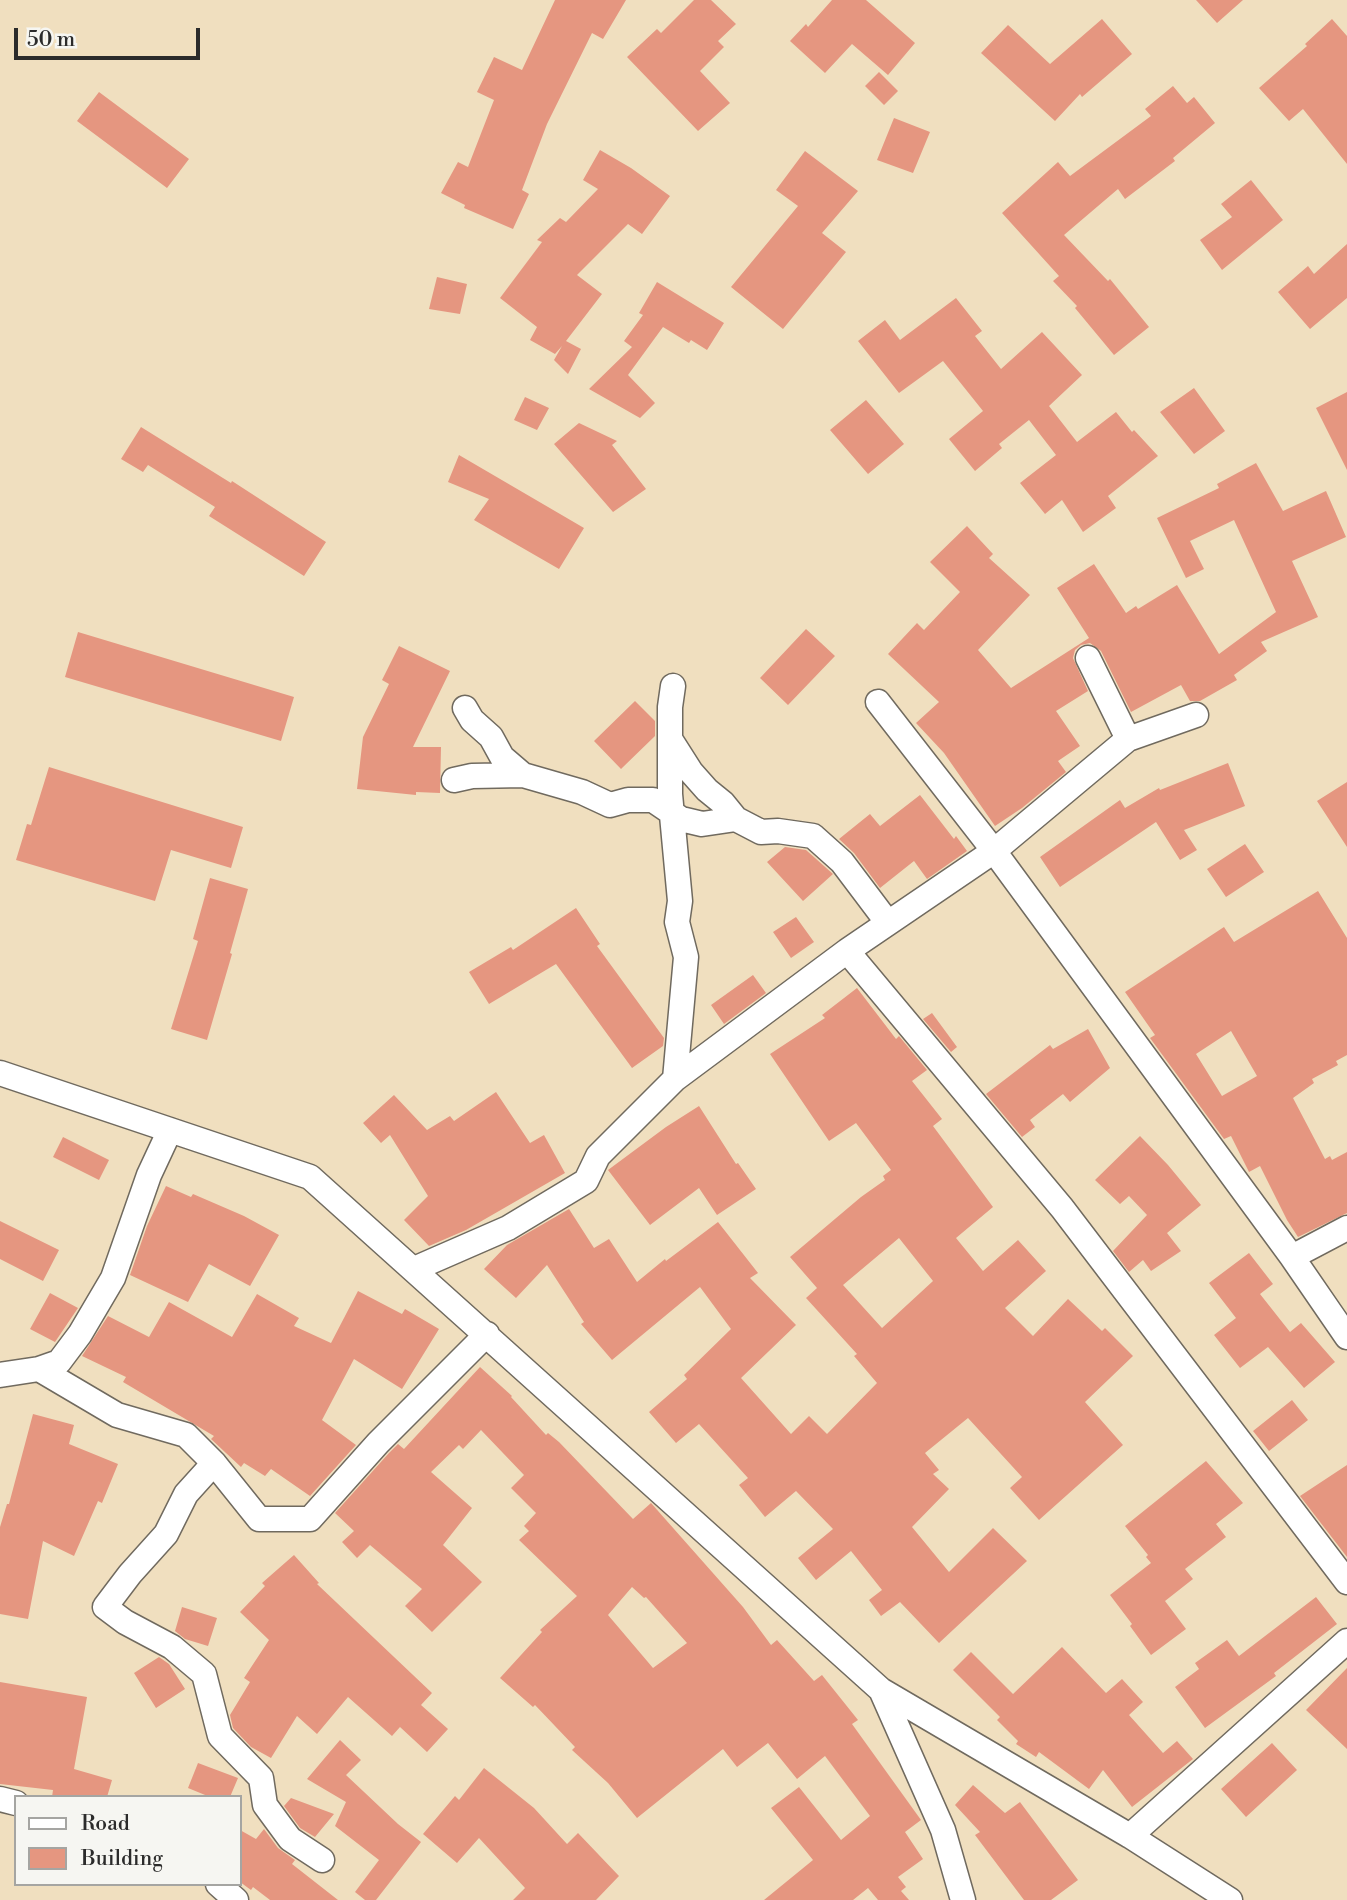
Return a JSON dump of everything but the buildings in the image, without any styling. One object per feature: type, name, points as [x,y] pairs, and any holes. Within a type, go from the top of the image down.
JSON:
[{"type":"street","points":[[1088,658],[1128,739]]},
{"type":"street","points":[[674,686],[670,707],[671,810],[680,901],[677,922],[685,957],[675,1079]]},
{"type":"street","points":[[878,702],[994,852],[1292,1257],[1347,1337]]},
{"type":"street","points":[[465,708],[472,720],[491,737],[502,757],[523,775]]},
{"type":"street","points":[[414,1269],[508,1228],[586,1181],[598,1156],[675,1079],[847,951],[994,852],[1128,739],[1196,715]]},
{"type":"street","points":[[670,739],[691,772],[736,819],[761,832],[778,831],[813,836],[842,862],[888,923]]},
{"type":"street","points":[[454,780],[472,776],[523,775],[582,792],[610,805],[628,800],[653,800],[681,819],[702,824],[736,819]]},
{"type":"street","points":[[847,951],[1062,1208],[1347,1582]]},
{"type":"street","points":[[0,1073],[310,1177],[881,1690],[1130,1836],[1230,1900]]},
{"type":"street","points":[[0,1375],[39,1369],[59,1362],[80,1334],[113,1278],[149,1175],[170,1130]]},
{"type":"street","points":[[1292,1257],[1347,1228]]},
{"type":"street","points":[[39,1369],[117,1415],[186,1435],[214,1463],[259,1519],[310,1519],[378,1443],[487,1334]]},
{"type":"street","points":[[214,1463],[186,1494],[166,1534],[105,1607],[125,1622],[172,1647],[204,1674],[220,1736],[261,1778],[265,1805],[290,1839],[322,1860]]},
{"type":"street","points":[[1130,1836],[1347,1642]]},
{"type":"street","points":[[881,1690],[943,1830],[963,1900]]},
{"type":"street","points":[[220,1886],[236,1900]]}]
